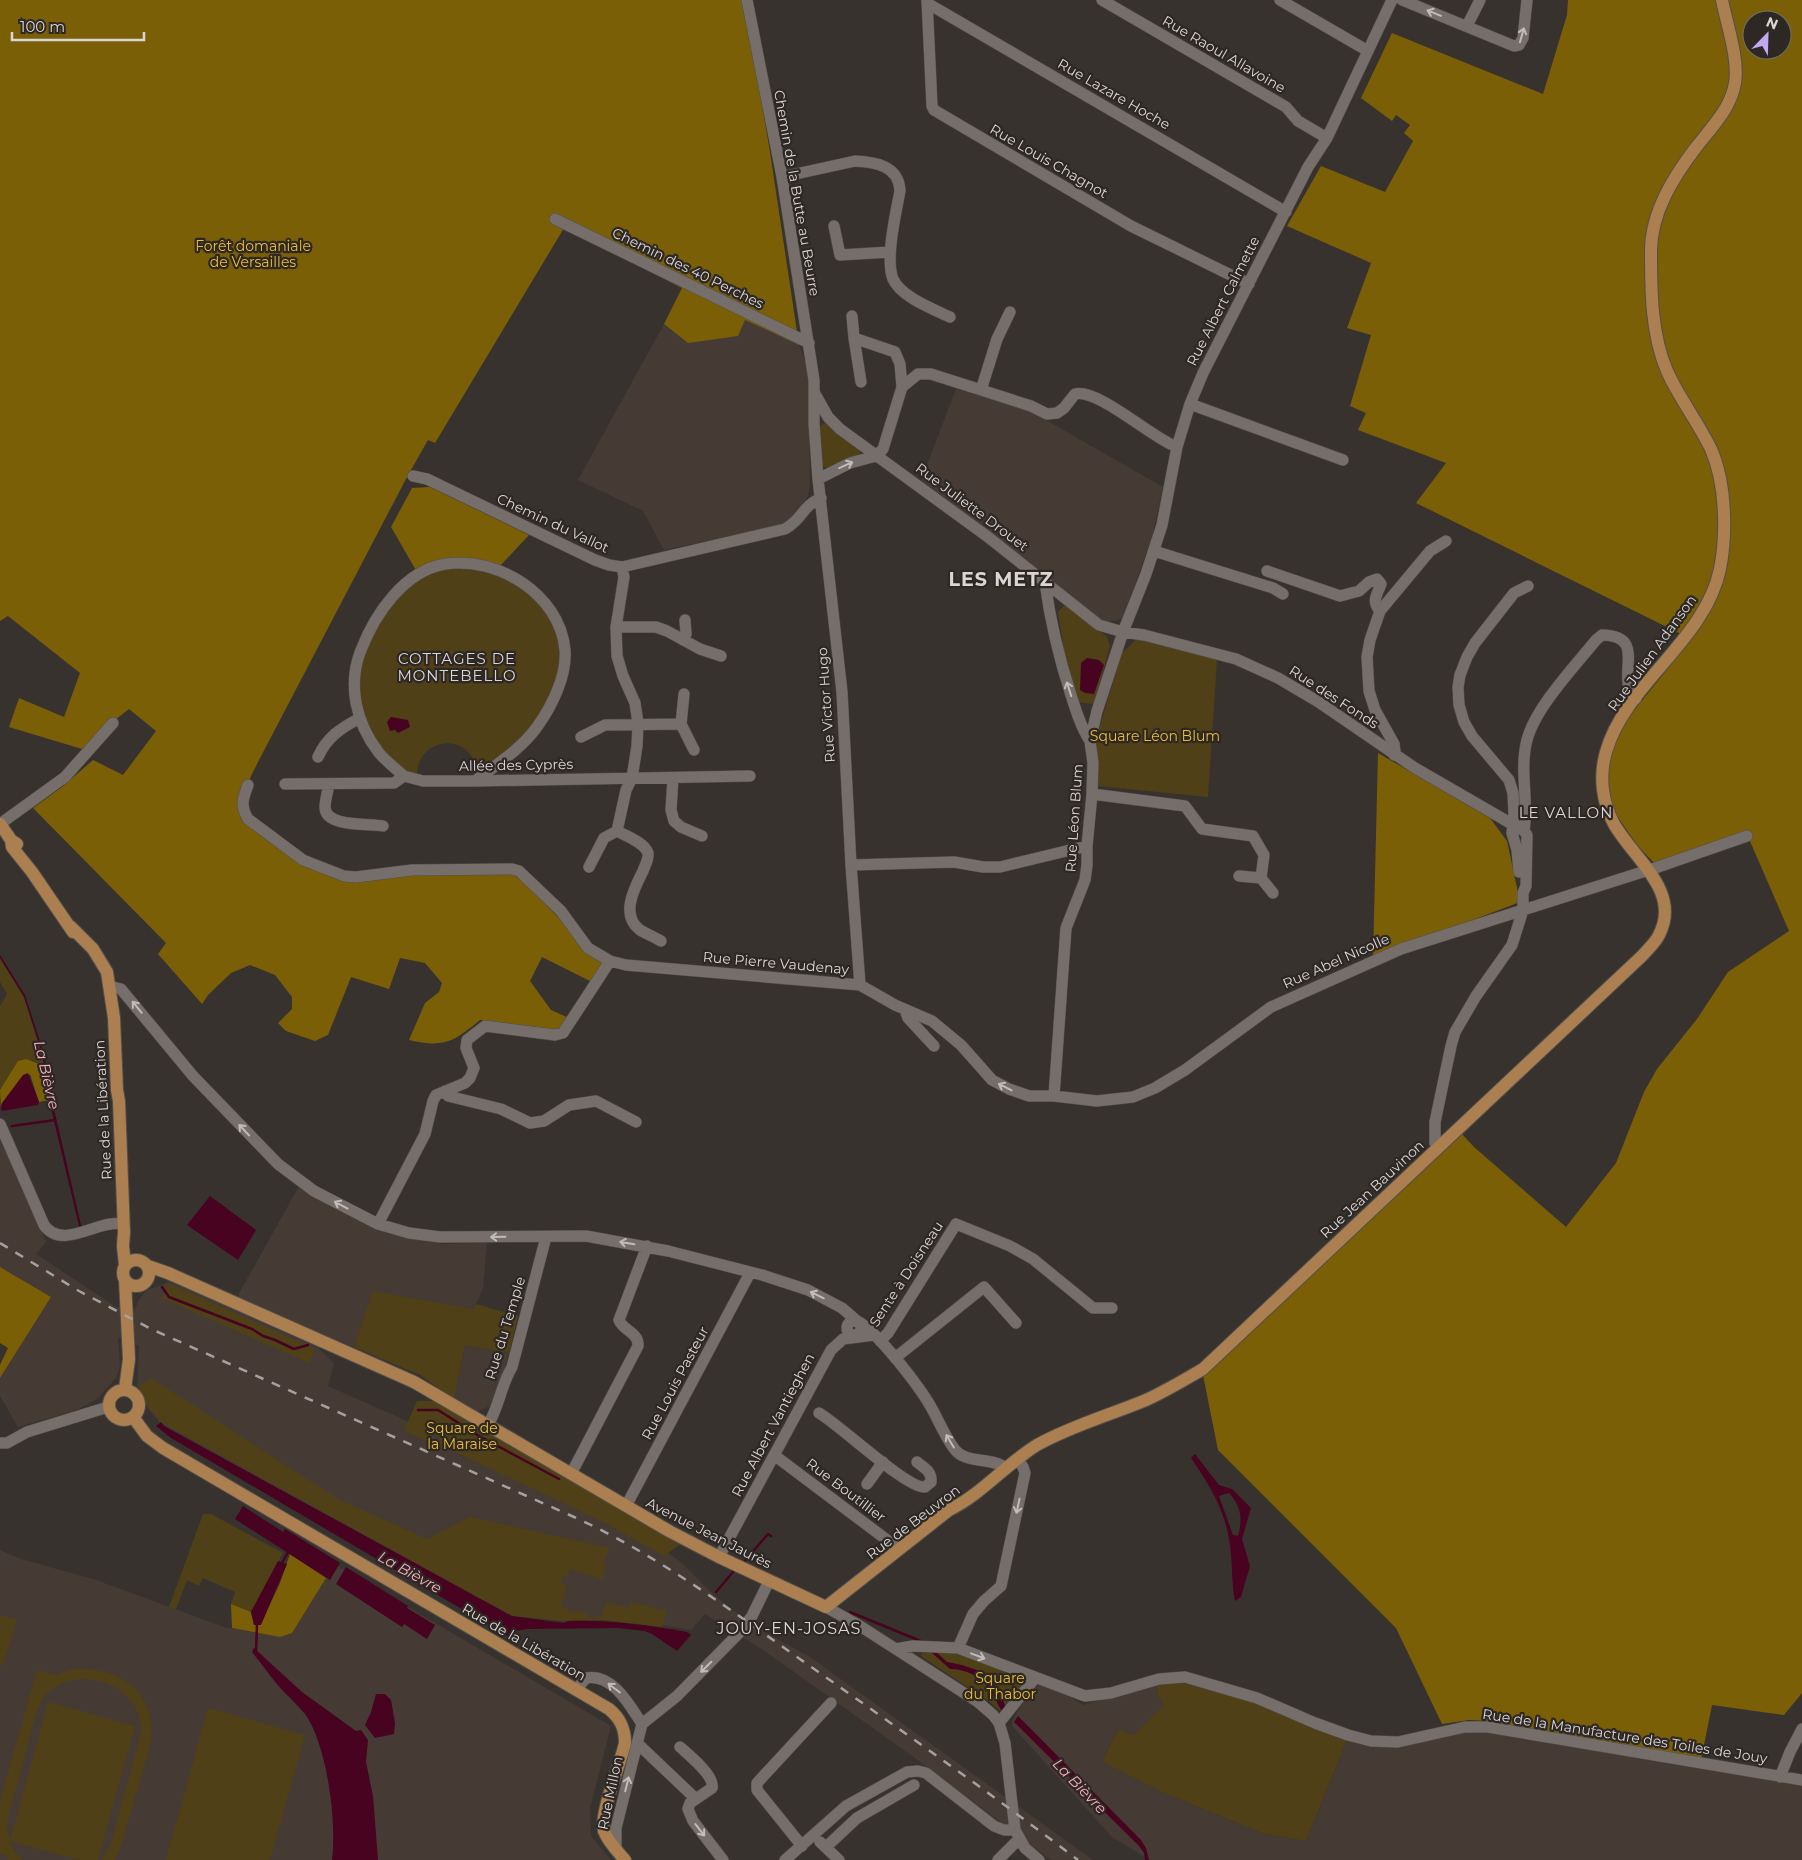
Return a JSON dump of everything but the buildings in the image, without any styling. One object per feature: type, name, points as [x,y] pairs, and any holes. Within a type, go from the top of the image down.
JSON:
[{"type":"main road","name":"Rue Julien Adanson","points":[[1648,870],[1614,823],[1606,804],[1603,789],[1603,770],[1607,750],[1616,728],[1703,612],[1714,590],[1722,560],[1723,527],[1720,476],[1711,449],[1667,370],[1660,352],[1653,308],[1651,246],[1656,217],[1664,197],[1693,151],[1724,111],[1733,94],[1736,67],[1722,0]]},
{"type":"main road","name":"Rue de la Libération","points":[[0,824],[11,840],[17,844],[27,859],[32,872],[70,926],[93,949],[107,972],[114,1018],[125,1265]]},
{"type":"main road","name":"Rue Jean Bauvinon","points":[[1018,1460],[1038,1445],[1147,1399],[1203,1369],[1659,937],[1665,917],[1664,900],[1660,886],[1648,870]]},
{"type":"main road","name":"Rue de la Libération","points":[[124,1228],[143,1262]]},
{"type":"main road","points":[[125,1389],[129,1359],[123,1272],[125,1265],[132,1260],[143,1262],[150,1273],[143,1283],[127,1317]]},
{"type":"main road","name":"Avenue Jean Jaurès","points":[[143,1262],[232,1302],[251,1305],[271,1313],[292,1328],[414,1382],[626,1506],[719,1557],[826,1607]]},
{"type":"main road","points":[[125,1280],[132,1285],[177,1277]]},
{"type":"main road","points":[[125,1389],[133,1392],[138,1398],[139,1406],[133,1417],[125,1420],[116,1418],[108,1408],[109,1399],[112,1395],[118,1390],[125,1389]]},
{"type":"main road","name":"Rue de la Libération","points":[[133,1417],[147,1436],[156,1443],[576,1690],[618,1717],[625,1735],[623,1753],[604,1823],[606,1836],[625,1860]]},
{"type":"main road","name":"Rue de Beuvron","points":[[826,1607],[948,1510],[968,1499],[1018,1460]]},
{"type":"street","name":"Chemin de la Butte au Beurre","points":[[747,0],[782,177],[808,344],[814,392],[814,424]]},
{"type":"street","name":"Rue Raoul Allavoine","points":[[1102,0],[1286,107],[1298,121],[1327,138]]},
{"type":"street","points":[[1280,0],[1368,51]]},
{"type":"street","name":"Rue Albert Calmette","points":[[1123,632],[1154,551],[1165,509],[1177,447],[1190,404],[1203,373],[1308,167],[1327,138],[1392,0]]},
{"type":"street","points":[[1402,0],[1514,46],[1519,45],[1523,38],[1527,0]]},
{"type":"street","points":[[1467,26],[1480,0]]},
{"type":"street","name":"Rue Lazare Hoche","points":[[927,2],[1286,212]]},
{"type":"street","name":"Rue Louis Chagnot","points":[[927,2],[932,106],[934,110],[1130,226],[1249,284]]},
{"type":"street","points":[[782,177],[855,161],[867,162],[890,170],[900,183],[890,252],[893,278],[903,290],[921,304],[950,317]]},
{"type":"street","name":"Chemin des 40 Perches","points":[[555,218],[808,344]]},
{"type":"street","points":[[834,226],[840,255],[890,252]]},
{"type":"street","points":[[981,390],[997,339],[1010,312]]},
{"type":"street","points":[[852,316],[862,382]]},
{"type":"street","points":[[818,479],[850,463],[876,456],[883,449],[902,387],[900,364],[895,352],[854,338]]},
{"type":"street","points":[[900,364],[918,374],[931,374],[1031,406],[1047,414],[1057,413],[1075,394],[1084,394],[1107,404],[1161,439],[1177,447]]},
{"type":"street","points":[[902,387],[918,374]]},
{"type":"street","name":"Chemin de la Butte au Beurre","points":[[814,392],[828,417]]},
{"type":"street","points":[[1190,404],[1343,460]]},
{"type":"street","points":[[814,424],[828,417]]},
{"type":"street","name":"Rue Juliette Drouet","points":[[828,417],[840,429],[988,537],[1099,625],[1123,632]]},
{"type":"street","name":"Rue Victor Hugo","points":[[814,424],[818,479],[842,692],[851,865],[860,985]]},
{"type":"street","name":"Chemin du Vallot","points":[[413,476],[427,479],[595,560],[610,565],[622,566],[786,529],[793,525],[808,504],[821,498]]},
{"type":"street","points":[[1394,755],[1394,744],[1375,710],[1368,683],[1367,657],[1370,640],[1380,611],[1430,550],[1446,541]]},
{"type":"street","points":[[1154,551],[1273,588],[1283,594]]},
{"type":"street","points":[[404,776],[380,754],[369,738],[360,718],[354,689],[358,657],[377,618],[406,583],[433,568],[445,564],[469,564],[496,570],[520,581],[538,595],[547,605],[560,628],[565,650],[562,674],[553,700],[537,727],[515,750],[475,781]]},
{"type":"street","points":[[589,867],[604,838],[617,831],[626,790],[632,778],[638,746],[638,723],[635,703],[622,676],[617,656],[616,628],[624,577],[622,566]]},
{"type":"street","points":[[1268,571],[1340,596],[1359,591],[1369,582],[1377,579],[1381,584],[1375,598],[1375,604],[1380,611]]},
{"type":"street","points":[[1045,582],[1059,657],[1084,733],[1090,741]]},
{"type":"street","points":[[1438,1148],[1435,1143],[1435,1122],[1450,1046],[1455,1032],[1476,996],[1512,945],[1523,910],[1523,893],[1520,886],[1517,850],[1512,833],[1514,825],[1513,793],[1509,780],[1472,736],[1464,722],[1459,705],[1458,687],[1460,675],[1475,643],[1514,593],[1528,586]]},
{"type":"street","points":[[1051,612],[1054,607],[1068,600]]},
{"type":"street","points":[[683,640],[686,634],[685,620]]},
{"type":"street","points":[[616,628],[656,627],[668,631],[700,649],[721,656]]},
{"type":"street","name":"Rue Léon Blum","points":[[1054,1096],[1066,928],[1085,880],[1088,865],[1087,846],[1093,763],[1090,741],[1097,711],[1123,632]]},
{"type":"street","name":"Rue des Fonds","points":[[1123,632],[1144,635],[1236,660],[1266,672],[1294,686],[1394,755],[1524,832]]},
{"type":"street","points":[[1523,893],[1526,886],[1526,835],[1524,832],[1526,822],[1523,776],[1527,740],[1536,720],[1549,699],[1602,635],[1620,638],[1626,642],[1628,648],[1628,685],[1630,694],[1636,699]]},
{"type":"street","points":[[684,694],[681,724],[694,750]]},
{"type":"street","points":[[1075,708],[1085,711],[1097,711]]},
{"type":"street","points":[[318,757],[322,748],[334,733],[360,718]]},
{"type":"street","points":[[0,824],[65,777],[113,723]]},
{"type":"street","points":[[581,737],[605,725],[638,723],[681,724]]},
{"type":"street","name":"Allée des Cyprès","points":[[285,784],[394,783],[404,776],[423,781],[475,781],[750,776]]},
{"type":"street","points":[[673,778],[671,810],[674,821],[681,827],[702,836]]},
{"type":"street","points":[[329,784],[324,808],[327,815],[335,820],[354,825],[369,824],[383,826]]},
{"type":"street","name":"Rue Pierre Vaudenay","points":[[248,785],[243,799],[242,810],[248,818],[303,860],[344,876],[356,878],[412,870],[512,869],[519,871],[561,911],[588,948],[610,961],[626,965],[860,985],[905,1010],[932,1021],[961,1045],[992,1080],[1009,1089],[1029,1096],[1054,1096]]},
{"type":"street","points":[[1092,794],[1184,806],[1202,829],[1253,836],[1264,855],[1261,878],[1273,893]]},
{"type":"street","points":[[617,831],[643,846],[648,853],[647,861],[633,893],[630,907],[631,919],[639,929],[661,941]]},
{"type":"street","name":"Rue Abel Nicolle","points":[[1054,1096],[1097,1101],[1134,1097],[1155,1088],[1185,1070],[1271,1007],[1401,949],[1648,870],[1747,836]]},
{"type":"street","points":[[851,865],[954,862],[983,867],[1000,867],[1087,846]]},
{"type":"street","points":[[1239,876],[1261,878]]},
{"type":"street","points":[[378,1224],[425,1134],[436,1095],[465,1083],[470,1078],[474,1068],[466,1048],[467,1040],[485,1026],[555,1035],[564,1033],[610,961]]},
{"type":"street","points":[[109,986],[121,989],[193,1076],[278,1164],[314,1191],[378,1224],[409,1233],[440,1237],[586,1236],[668,1250],[762,1275],[814,1293],[842,1308],[856,1328],[877,1338],[895,1358],[930,1405],[957,1452],[967,1457],[1000,1463],[1006,1468]]},
{"type":"street","points":[[905,1010],[908,1018],[934,1046]]},
{"type":"street","points":[[445,1091],[448,1096],[500,1109],[530,1123],[544,1121],[568,1105],[596,1101],[636,1122]]},
{"type":"street","points":[[0,1124],[48,1231],[68,1236],[110,1224],[124,1228]]},
{"type":"street","name":"Sente à Doisneau","points":[[877,1338],[893,1325],[956,1224],[1010,1246],[1033,1259],[1093,1308],[1112,1308]]},
{"type":"street","name":"Rue du Temple","points":[[488,1426],[496,1411],[505,1381],[512,1367],[546,1237]]},
{"type":"street","points":[[571,1474],[638,1346],[638,1340],[619,1320],[647,1246]]},
{"type":"street","name":"Rue Louis Pasteur","points":[[626,1506],[750,1273]]},
{"type":"street","points":[[895,1358],[984,1288],[1016,1323]]},
{"type":"street","points":[[831,1350],[835,1340],[856,1328]]},
{"type":"street","name":"Rue Albert Vantieghen","points":[[719,1557],[831,1350],[856,1328]]},
{"type":"street","points":[[802,1404],[830,1420],[862,1447],[917,1486],[925,1487],[931,1482],[931,1476],[917,1462]]},
{"type":"street","points":[[0,1444],[7,1443],[27,1432],[108,1408]]},
{"type":"street","name":"Rue Boutillier","points":[[774,1455],[899,1549]]},
{"type":"street","points":[[958,1648],[973,1614],[1001,1586],[1025,1473],[1024,1467],[1018,1460]]},
{"type":"street","points":[[867,1484],[883,1462]]},
{"type":"street","points":[[576,1690],[586,1678],[597,1678],[605,1682],[622,1695],[642,1724],[677,1696],[740,1632],[752,1616],[769,1581]]},
{"type":"street","name":"Avenue Jean Jaurès","points":[[826,1607],[896,1649],[978,1702],[993,1714],[999,1723],[1006,1750],[1017,1834]]},
{"type":"street","name":"Rue de la Manufacture des Toiles de Jouy","points":[[896,1649],[913,1646],[958,1648],[1085,1696],[1111,1693],[1159,1680],[1185,1677],[1257,1698],[1315,1723],[1371,1741],[1398,1742],[1465,1727],[1488,1727],[1802,1780]]},
{"type":"street","points":[[999,1723],[1035,1678]]},
{"type":"street","points":[[802,1846],[757,1790],[758,1783],[832,1703]]},
{"type":"street","name":"Rue Millon","points":[[616,1849],[616,1828],[642,1724]]},
{"type":"street","points":[[1780,1777],[1802,1729]]},
{"type":"street","points":[[637,1743],[696,1799]]},
{"type":"street","points":[[680,1748],[694,1759],[713,1784],[707,1793],[690,1803],[688,1808],[690,1815],[723,1860]]},
{"type":"street","points":[[785,1860],[846,1806],[907,1772],[918,1771],[926,1773],[994,1826],[1017,1834],[1033,1858]]},
{"type":"street","points":[[826,1847],[857,1818],[914,1785]]},
{"type":"street","points":[[998,1860],[1017,1834]]},
{"type":"street","points":[[814,1835],[839,1860]]},
{"type":"shaded area","points":[[745,320],[799,345],[808,369],[810,487],[807,498],[785,524],[664,550],[643,511],[578,480],[664,324],[688,343]]},
{"type":"shaded area","points":[[956,389],[1032,412],[1163,487],[1152,538],[1122,619],[1104,622],[921,481]]},
{"type":"shaded area","points":[[0,1135],[46,1242],[36,1254],[113,1305],[133,1314],[139,1300],[147,1290],[170,1282],[317,1347],[334,1363],[328,1386],[441,1436],[653,1541],[684,1565],[715,1596],[742,1617],[810,1657],[1093,1860],[1051,1860],[915,1758],[763,1650],[705,1614],[691,1630],[636,1621],[505,1614],[160,1423],[137,1395],[139,1346],[118,1337],[120,1366],[116,1378],[97,1399],[77,1410],[18,1427],[0,1396],[0,1378],[51,1297],[0,1267]]},
{"type":"shaded area","points":[[299,1186],[370,1225],[419,1240],[441,1244],[487,1242],[483,1288],[474,1309],[374,1292],[354,1347],[236,1299]]},
{"type":"shaded area","points":[[465,1345],[509,1353],[494,1404],[477,1412],[454,1399]]},
{"type":"shaded area","points":[[0,1550],[18,1558],[96,1580],[224,1627],[280,1637],[324,1558],[611,1726],[590,1808],[591,1836],[611,1860],[0,1860]]},
{"type":"shaded area","points":[[1040,1684],[1063,1692],[1083,1705],[1156,1684],[1158,1695],[1164,1705],[1134,1735],[1118,1729],[1102,1762],[1164,1793],[1264,1834],[1306,1841],[1347,1740],[1394,1747],[1454,1732],[1488,1731],[1802,1785],[1802,1860],[1150,1860],[1112,1837],[1013,1727],[1012,1722],[1017,1712],[1033,1688]]},
{"type":"green space","name":"Forêt domaniale de Versailles","points":[[0,0],[744,0],[770,152],[799,345],[745,320],[738,336],[688,343],[664,324],[682,288],[564,228],[435,443],[428,440],[407,477],[238,803],[241,819],[302,864],[344,881],[413,874],[512,874],[524,882],[603,963],[592,982],[542,957],[530,981],[551,1010],[569,1018],[561,1030],[480,1020],[463,1034],[440,1043],[409,1040],[425,1003],[439,992],[442,983],[425,963],[400,958],[389,989],[351,977],[328,1035],[315,1041],[286,1031],[278,1023],[292,1009],[292,997],[275,975],[250,965],[231,973],[208,995],[202,1004],[158,954],[166,943],[33,808],[62,787],[93,760],[123,775],[156,731],[129,709],[82,749],[9,727],[19,698],[64,717],[80,673],[8,616],[0,621]]},
{"type":"green space","points":[[1568,0],[1802,0],[1802,1693],[1784,1715],[1712,1705],[1701,1760],[1490,1721],[1469,1720],[1442,1724],[1396,1628],[1218,1450],[1203,1375],[1462,1134],[1474,1147],[1566,1227],[1616,1163],[1644,1092],[1657,1069],[1697,1019],[1728,972],[1789,931],[1746,832],[1658,867],[1637,845],[1611,807],[1607,760],[1628,718],[1690,641],[1679,633],[1416,503],[1446,463],[1358,430],[1366,413],[1350,406],[1371,335],[1347,328],[1371,263],[1287,226],[1321,166],[1385,192],[1413,141],[1404,133],[1410,125],[1396,115],[1392,121],[1361,98],[1392,33],[1543,94],[1567,15]]},
{"type":"green space","points":[[825,422],[861,451],[859,456],[827,469],[822,465],[820,427]]},
{"type":"green space","points":[[430,487],[529,535],[499,567],[455,559],[417,572],[391,527],[412,488]]},
{"type":"green space","points":[[458,567],[499,575],[516,583],[533,598],[548,615],[556,633],[560,652],[559,671],[545,708],[533,726],[504,755],[476,773],[473,760],[466,750],[457,745],[446,743],[435,746],[426,752],[419,762],[417,776],[405,770],[387,754],[369,732],[360,707],[359,681],[364,655],[375,630],[391,607],[410,587],[432,572]]},
{"type":"green space","points":[[1068,605],[1107,637],[1110,646],[1095,701],[1092,704],[1077,702],[1061,655],[1064,650],[1058,612]]},
{"type":"green space","name":"Square Léon Blum","points":[[1138,638],[1217,659],[1208,797],[1097,786],[1095,742],[1122,653]]},
{"type":"green space","points":[[1378,753],[1490,818],[1507,841],[1520,902],[1373,958]]},
{"type":"green space","points":[[0,958],[24,997],[45,1066],[32,1060],[7,1080],[0,1090],[0,1005],[7,994],[0,982]]},
{"type":"green space","points":[[26,1059],[45,1066],[49,1100],[39,1102],[30,1074],[2,1103],[1,1108],[0,1090],[18,1061]]},
{"type":"green space","points":[[0,1267],[51,1297],[0,1378],[0,1365],[8,1348],[0,1343]]},
{"type":"green space","points":[[168,1283],[315,1349],[309,1363],[162,1298]]},
{"type":"green space","points":[[373,1291],[474,1309],[476,1304],[518,1316],[509,1353],[465,1345],[454,1399],[420,1375],[354,1347]]},
{"type":"green space","points":[[151,1378],[338,1499],[427,1539],[470,1517],[610,1548],[602,1565],[606,1567],[602,1579],[570,1569],[568,1577],[563,1576],[561,1583],[567,1585],[561,1606],[568,1608],[568,1611],[574,1613],[576,1610],[588,1614],[587,1617],[595,1618],[595,1616],[601,1617],[606,1602],[629,1608],[631,1602],[667,1611],[662,1627],[603,1620],[562,1621],[512,1616],[161,1422],[138,1395],[140,1385]]},
{"type":"green space","name":"Square de la Maraise","points":[[417,1401],[433,1401],[489,1431],[682,1543],[664,1556],[603,1522],[438,1444],[440,1436],[433,1433],[429,1442],[404,1431]]},
{"type":"green space","points":[[203,1514],[211,1514],[283,1553],[251,1612],[231,1604],[235,1592],[203,1578],[199,1586],[187,1580],[176,1609],[169,1607]]},
{"type":"green space","points":[[290,1554],[326,1578],[292,1633],[280,1637],[232,1628],[231,1604],[251,1612],[254,1625],[260,1625],[280,1583]]},
{"type":"green space","points":[[0,1615],[17,1620],[3,1666],[0,1665]]},
{"type":"green space","name":"Square du Thabor","points":[[957,1651],[1035,1678],[1002,1712],[921,1656],[922,1653]]},
{"type":"green space","points":[[71,1669],[88,1669],[119,1677],[131,1685],[141,1695],[148,1708],[151,1724],[151,1742],[120,1850],[115,1860],[102,1860],[110,1846],[138,1745],[141,1722],[135,1706],[126,1696],[102,1682],[75,1680],[62,1684],[45,1696],[33,1725],[8,1818],[7,1828],[12,1847],[22,1860],[8,1860],[5,1855],[0,1854],[0,1801],[37,1670],[56,1675]]},
{"type":"green space","points":[[1182,1683],[1204,1687],[1245,1699],[1347,1740],[1306,1841],[1264,1834],[1164,1793],[1102,1762],[1118,1729],[1134,1735],[1164,1705],[1158,1695],[1156,1684]]},
{"type":"green space","points":[[48,1702],[135,1726],[98,1860],[78,1860],[10,1841]]},
{"type":"green space","points":[[208,1708],[305,1735],[270,1860],[166,1860]]},
{"type":"water","points":[[1087,658],[1099,660],[1104,665],[1094,694],[1085,693],[1080,690],[1081,663]]},
{"type":"water","points":[[391,717],[408,720],[410,727],[398,733],[395,730],[390,731],[387,722]]},
{"type":"water","points":[[0,955],[25,995],[44,1054],[54,1109],[81,1225],[86,1230],[79,1226],[49,1100],[42,1053],[24,997]]},
{"type":"water","points":[[28,1073],[39,1102],[38,1105],[2,1111],[2,1103],[23,1075]]},
{"type":"water","points":[[210,1196],[256,1230],[238,1260],[187,1225]]},
{"type":"water","points":[[161,1422],[164,1426],[512,1616],[564,1623],[568,1621],[598,1621],[657,1627],[687,1632],[691,1635],[677,1651],[645,1631],[618,1628],[527,1629],[515,1631],[511,1638],[171,1438],[156,1426]]},
{"type":"water","points":[[1195,1454],[1219,1485],[1232,1489],[1251,1508],[1242,1539],[1250,1566],[1241,1597],[1235,1601],[1227,1528],[1209,1486],[1191,1458]],"holes":[[[1229,1493],[1241,1518],[1238,1536],[1233,1535],[1219,1496]]]},
{"type":"water","points":[[243,1506],[283,1532],[285,1529],[340,1563],[330,1580],[235,1519]]},
{"type":"water","points":[[278,1561],[287,1564],[261,1625],[254,1625],[251,1612]]},
{"type":"water","points":[[346,1567],[435,1625],[427,1639],[404,1624],[402,1627],[336,1584]]},
{"type":"water","points":[[254,1648],[302,1692],[356,1731],[361,1730],[368,1740],[366,1762],[373,1796],[378,1860],[332,1860],[333,1826],[329,1784],[325,1764],[313,1727],[305,1714],[279,1687],[252,1652]]},
{"type":"water","points":[[931,1652],[936,1652],[947,1662],[980,1671],[999,1689],[1006,1708],[1003,1712],[991,1691],[983,1682],[968,1672],[950,1669]]},
{"type":"water","points":[[376,1694],[385,1694],[391,1700],[395,1723],[394,1734],[375,1738],[365,1725]]},
{"type":"water","points":[[1018,1716],[1141,1840],[1146,1848],[1149,1860],[1145,1860],[1144,1853],[1139,1846],[1014,1722]]},
{"type":"waterway","points":[[12,1126],[55,1120]]},
{"type":"waterway","name":"La Bièvre","points":[[162,1287],[169,1297],[252,1329],[263,1336],[294,1349],[308,1345]]},
{"type":"waterway","points":[[418,1410],[438,1410],[479,1436],[559,1479]]},
{"type":"waterway","name":"La Bièvre","points":[[743,1563],[768,1534],[771,1536]]},
{"type":"waterway","points":[[281,1565],[288,1552]]},
{"type":"waterway","name":"La Bièvre","points":[[716,1592],[733,1572]]},
{"type":"waterway","name":"La Bièvre","points":[[850,1612],[923,1642]]},
{"type":"waterway","points":[[256,1652],[257,1623]]},
{"type":"railway","points":[[0,1243],[79,1291],[151,1329],[574,1517],[638,1550],[699,1588],[758,1629],[949,1764],[1078,1860]]},
{"type":"district","name":"LES METZ","points":[[1001,579]]},
{"type":"district","name":"COTTAGES DE MONTEBELLO","points":[[457,666]]},
{"type":"district","name":"LE VALLON","points":[[1566,812]]},
{"type":"district","name":"JOUY-EN-JOSAS","points":[[789,1628]]}]
